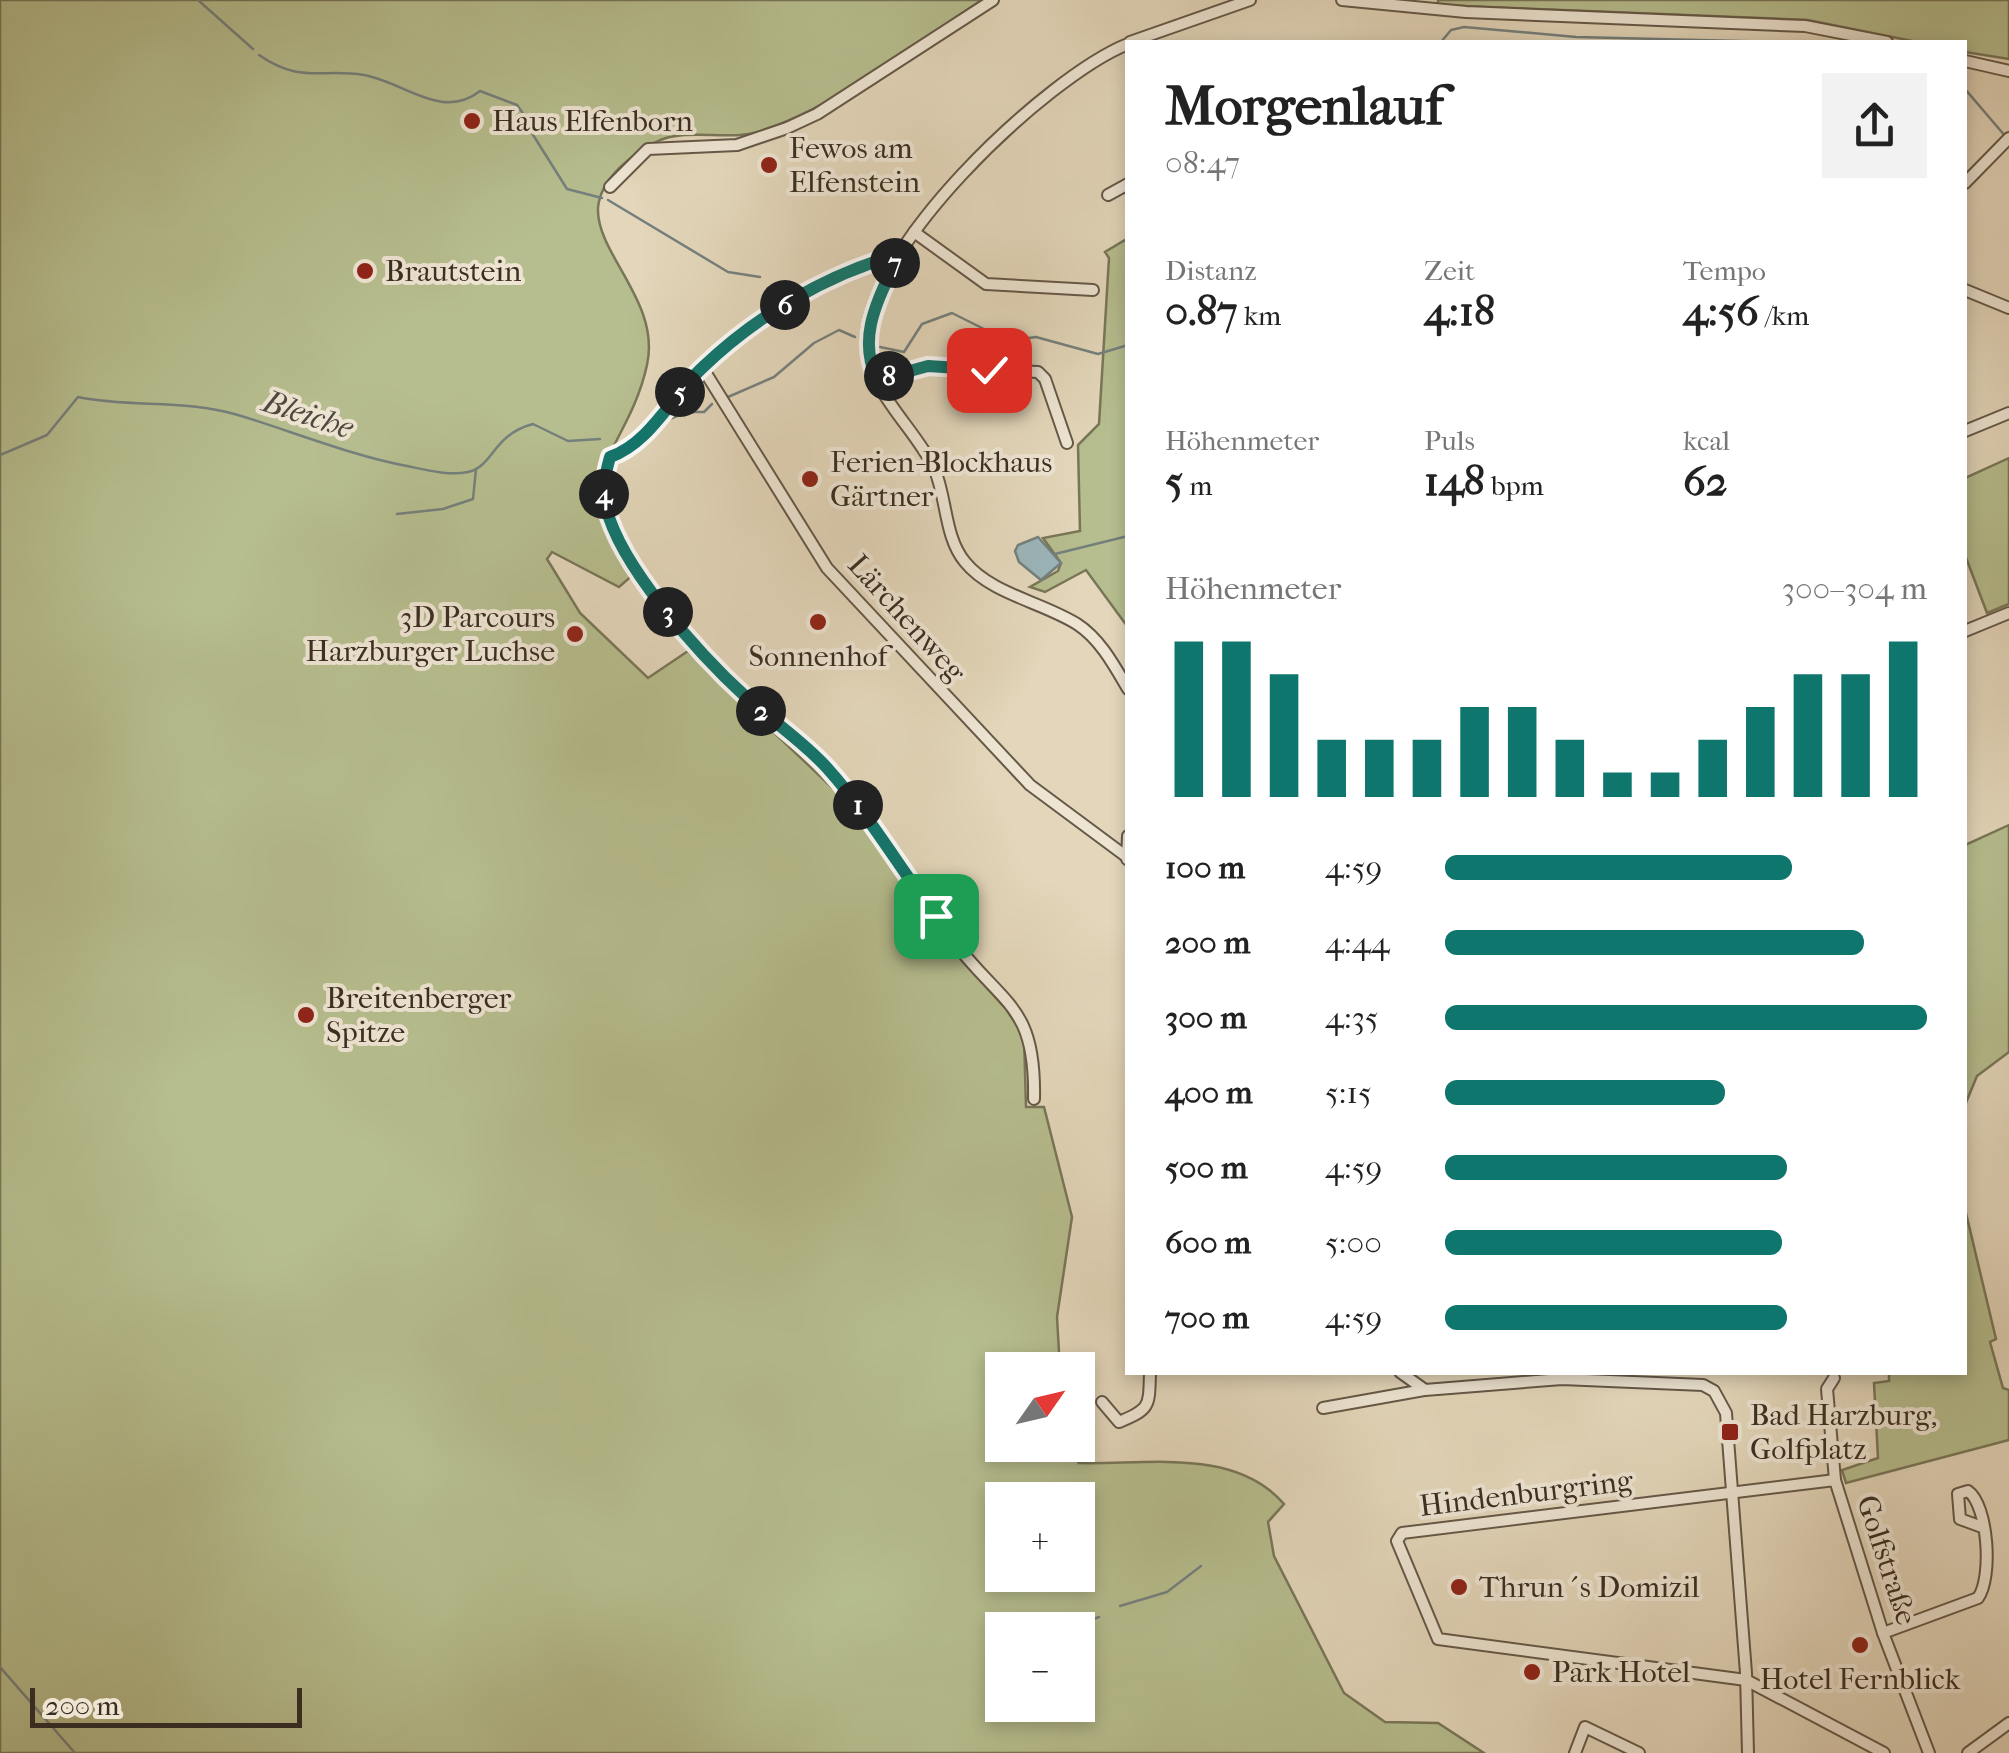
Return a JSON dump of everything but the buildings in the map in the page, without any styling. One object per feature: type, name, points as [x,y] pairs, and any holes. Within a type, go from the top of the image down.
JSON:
[{"type":"street","points":[[610,187],[648,149],[738,145],[817,114],[993,0]]},
{"type":"street","points":[[1136,40],[1250,0]]},
{"type":"street","points":[[1342,0],[1514,15],[1806,26],[1869,40]]},
{"type":"street","points":[[1166,28],[1171,40]]},
{"type":"street","points":[[1125,45],[1070,75],[982,152],[899,254],[866,336],[866,352],[877,380],[936,473],[966,563],[999,588],[1078,625],[1096,640],[1125,684]]},
{"type":"street","points":[[1967,60],[2009,71]]},
{"type":"street","points":[[1967,181],[2007,140]]},
{"type":"street","points":[[1108,195],[1125,186]]},
{"type":"street","points":[[914,232],[986,284],[1092,290]]},
{"type":"street","points":[[899,254],[825,280],[702,367],[631,450],[610,457],[604,498],[619,542],[707,659],[824,764],[879,829],[954,942],[1019,1014],[1031,1039],[1034,1099]]},
{"type":"street","points":[[1967,291],[2007,307],[2009,292]]},
{"type":"street","points":[[877,380],[928,366],[1038,372],[1046,378],[1067,443]]},
{"type":"street","name":"Lärchenweg","points":[[702,367],[826,568],[1030,785],[1125,857]]},
{"type":"street","points":[[1967,430],[2009,413]]},
{"type":"street","points":[[1967,630],[2009,613]]},
{"type":"street","points":[[1102,1402],[1119,1422],[1142,1413],[1150,1402],[1150,1375]]},
{"type":"street","points":[[1404,1375],[1425,1390]]},
{"type":"street","points":[[1834,1378],[1827,1390],[1835,1480]]},
{"type":"street","points":[[1323,1408],[1425,1390],[1562,1379],[1632,1386],[1703,1385],[1714,1390],[1726,1413],[1748,1753]]},
{"type":"street","name":"Golfstraße","points":[[1730,1493],[1835,1480],[1883,1633],[1929,1753]]},
{"type":"street","name":"Hindenburgring","points":[[1730,1493],[1402,1534],[1397,1541],[1438,1639],[1746,1680]]},
{"type":"street","points":[[1883,1633],[1978,1598],[1989,1565],[1982,1528]]},
{"type":"street","points":[[1746,1680],[1884,1753]]},
{"type":"street","points":[[1968,1753],[2009,1724]]},
{"type":"street","points":[[1575,1753],[1585,1727],[1639,1753]]},
{"type":"green space","points":[[0,0],[982,0],[875,73],[790,120],[748,134],[668,138],[637,153],[611,178],[600,197],[600,225],[637,300],[649,342],[637,397],[605,466],[600,487],[602,510],[613,538],[635,573],[619,587],[552,552],[547,559],[580,613],[648,678],[688,651],[842,797],[880,843],[949,946],[1006,1009],[1024,1036],[1026,1107],[1044,1107],[1072,1217],[1057,1317],[1059,1352],[985,1352],[985,1462],[1189,1463],[1241,1474],[1264,1486],[1284,1504],[1268,1522],[1274,1556],[1344,1693],[1385,1722],[1438,1723],[1484,1753],[0,1753]]},
{"type":"green space","points":[[1438,0],[2009,0],[2009,59],[1967,52],[1967,40],[1907,40],[1808,20],[1438,5]]},
{"type":"green space","points":[[1125,240],[1125,623],[1086,570],[1045,592],[1030,587],[1058,571],[1061,563],[1043,538],[1080,531],[1078,445],[1099,424],[1109,258],[1105,252]]},
{"type":"green space","points":[[2009,458],[2009,604],[1987,613],[1967,560],[1967,477]]},
{"type":"green space","points":[[2009,825],[2009,1052],[1977,1076],[1967,1100],[1967,844]]},
{"type":"green space","points":[[1967,1217],[1996,1339],[1990,1342],[2003,1388],[2009,1390],[2009,1440],[1846,1483],[1842,1470],[1878,1458],[1874,1383],[1889,1381],[1889,1375],[1967,1375]]},
{"type":"water","points":[[1038,537],[1061,563],[1041,580],[1019,562],[1015,551],[1018,545]]},
{"type":"waterway","points":[[198,0],[253,49]]},
{"type":"waterway","name":"Bleiche","points":[[1443,40],[1451,30],[1464,27],[1576,37],[1701,40]]},
{"type":"waterway","points":[[259,55],[299,72],[364,75],[437,101],[466,99],[480,91],[517,105],[524,115]]},
{"type":"waterway","name":"Bleiche","points":[[1967,91],[2006,137]]},
{"type":"waterway","points":[[530,130],[567,189],[602,198]]},
{"type":"waterway","points":[[608,200],[728,272],[760,277]]},
{"type":"waterway","name":"Bleiche","points":[[880,347],[904,352],[922,324],[952,313],[1008,341],[1036,337],[1098,354],[1125,346]]},
{"type":"waterway","name":"Bleiche","points":[[728,397],[774,377],[814,343],[839,330],[855,337]]},
{"type":"waterway","name":"Bleiche","points":[[0,455],[47,435],[78,397],[218,410],[365,456],[445,473],[477,469],[509,435],[533,424],[568,441],[600,439]]},
{"type":"waterway","name":"Bleiche","points":[[662,422],[687,412],[704,412],[712,404]]},
{"type":"waterway","points":[[397,514],[443,509],[473,499],[476,469]]},
{"type":"waterway","points":[[1055,554],[1125,537]]},
{"type":"waterway","points":[[1120,1606],[1167,1592],[1201,1566]]},
{"type":"waterway","points":[[1095,1618],[1099,1617]]},
{"type":"waterway","points":[[0,1667],[75,1753]]},
{"type":"place","name":"Haus Elfenborn","points":[[472,121]]},
{"type":"place","name":"Fewos am Elfenstein","points":[[769,165]]},
{"type":"place","name":"Brautstein","points":[[365,271]]},
{"type":"place","name":"Ferien-Blockhaus Gärtner","points":[[810,479]]},
{"type":"place","name":"Sonnenhof","points":[[818,622]]},
{"type":"place","name":"3D Parcours Harzburger Luchse","points":[[575,634]]},
{"type":"place","name":"Breitenberger Spitze","points":[[306,1015]]},
{"type":"place","name":"Bad Harzburg, Golfplatz","points":[[1730,1432]]},
{"type":"place","name":"Thrun´s Domizil","points":[[1459,1587]]},
{"type":"place","name":"Hotel Fernblick","points":[[1860,1645]]},
{"type":"place","name":"Park Hotel","points":[[1532,1672]]},
{"type":"route","points":[[936,916],[879,829],[824,764],[746,698],[677,624],[619,542],[604,498],[604,481],[610,457],[631,450],[702,367],[780,308],[825,280],[857,266],[899,254],[872,313],[866,336],[866,352],[877,380],[928,366],[989,370]]}]
